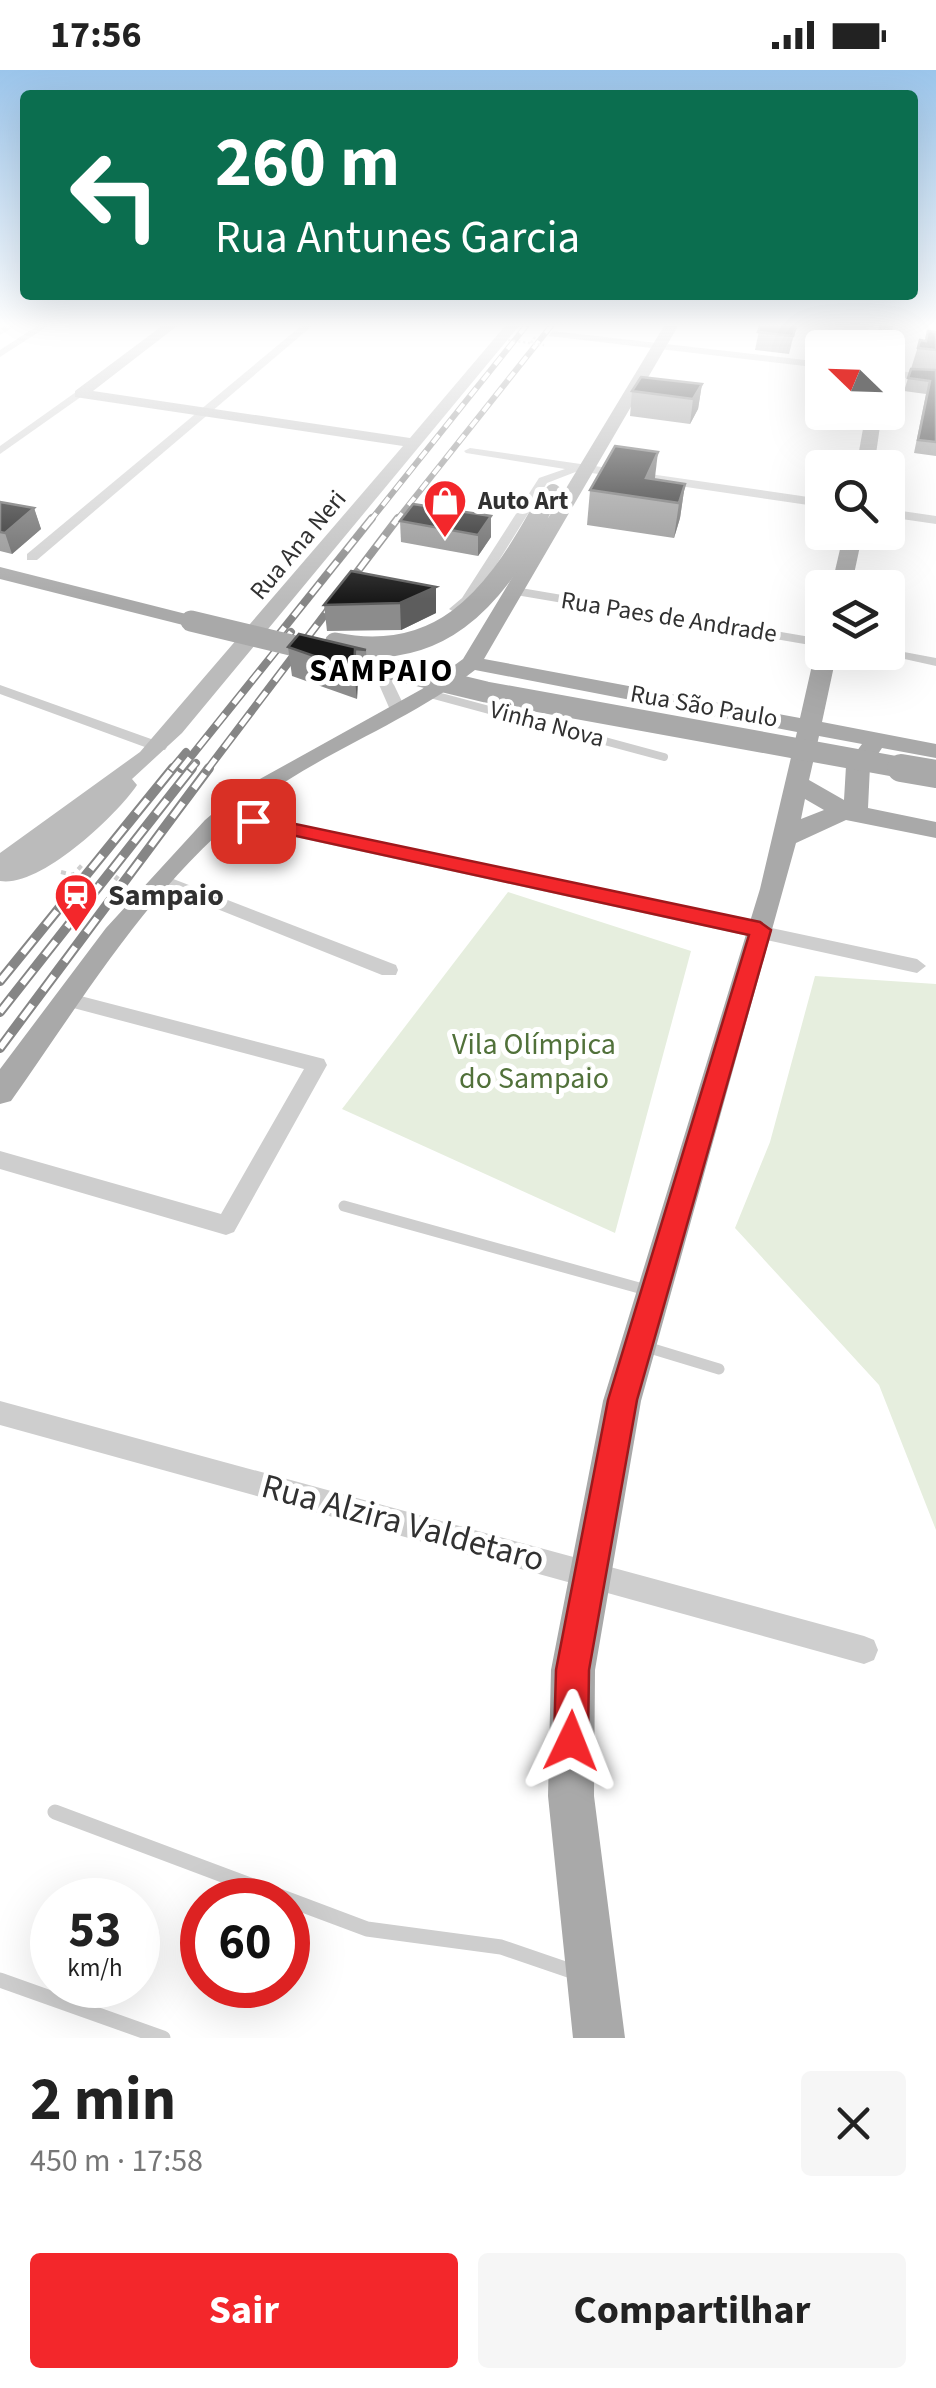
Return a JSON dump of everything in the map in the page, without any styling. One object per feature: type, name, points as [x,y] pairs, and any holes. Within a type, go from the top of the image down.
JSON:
[{"type":"main road","points":[[244,418],[414,443]]},
{"type":"main road","name":"Rua Ana Neri","points":[[153,752],[436,418]]},
{"type":"main road","points":[[0,1092],[163,881],[224,816],[251,794],[430,694],[471,663],[613,418]]},
{"type":"main road","points":[[350,646],[423,640],[468,620],[486,601],[553,492],[579,470]]},
{"type":"main road","points":[[0,573],[91,596],[716,722],[770,742],[797,780],[851,813],[936,830]]},
{"type":"main road","points":[[197,617],[486,692],[936,774]]},
{"type":"main road","name":"Rua São Paulo","points":[[471,663],[936,751]]},
{"type":"main road","points":[[600,2038],[571,1778],[573,1670],[588,1574],[637,1345],[760,930],[822,670]]},
{"type":"main road","points":[[851,813],[858,766],[877,739]]},
{"type":"main road","points":[[0,865],[153,752]]},
{"type":"main road","points":[[0,878],[54,852],[87,829],[153,752]]},
{"type":"main road","points":[[783,839],[823,818],[851,813]]},
{"type":"street","points":[[0,451],[47,418]]},
{"type":"street","points":[[32,557],[197,418]]},
{"type":"street","points":[[470,451],[805,501]]},
{"type":"street","points":[[399,712],[377,664],[384,649],[466,602],[543,481],[558,473],[579,470]]},
{"type":"street","points":[[905,515],[936,520]]},
{"type":"street","name":"Rua Paes de Andrade","points":[[515,592],[805,639]]},
{"type":"street","points":[[905,656],[936,662]]},
{"type":"street","points":[[0,690],[153,752]]},
{"type":"street","points":[[224,816],[917,966]]},
{"type":"street","points":[[163,881],[389,970]]},
{"type":"street","points":[[0,1160],[226,1225],[316,1065],[69,1000]]},
{"type":"street","name":"Rua Alzira Valdetaro","points":[[0,1413],[864,1650]]},
{"type":"lane","name":"Vinha Nova","points":[[430,694],[664,757]]},
{"type":"lane","points":[[344,1206],[651,1291]]},
{"type":"lane","points":[[637,1345],[718,1369]]},
{"type":"lane","points":[[55,1812],[367,1929],[501,1947],[592,1978]]},
{"type":"lane","points":[[0,1980],[163,2038]]},
{"type":"path","points":[[73,876],[82,865]]},
{"type":"path","points":[[115,880],[119,875]]},
{"type":"green space","name":"Vila Olímpica do Sampaio","points":[[508,892],[691,951],[615,1233],[342,1109]]},
{"type":"green space","points":[[815,976],[936,984],[936,1530],[879,1385],[735,1228],[770,1142]]},
{"type":"building","points":[[923,418],[936,418],[936,442],[918,440]]},
{"type":"building","points":[[615,446],[658,452],[646,478],[685,484],[679,503],[590,490]]},
{"type":"building","points":[[0,502],[34,508],[5,533],[0,532]]},
{"type":"building","points":[[413,504],[491,516],[478,535],[400,521]]},
{"type":"building","points":[[351,571],[436,587],[400,603],[324,605]]},
{"type":"building","points":[[299,634],[366,650],[355,649],[354,670],[288,647]]},
{"type":"railway","points":[[370,521],[453,418]]},
{"type":"railway","points":[[396,521],[478,418]]},
{"type":"railway","points":[[276,638],[372,518]]},
{"type":"railway","points":[[207,770],[398,518]]},
{"type":"railway","points":[[181,769],[291,632]]},
{"type":"railway","points":[[171,770],[186,752]]},
{"type":"railway","points":[[190,770],[196,763]]},
{"type":"railway","points":[[0,981],[173,768]]},
{"type":"railway","points":[[0,1012],[192,768]]},
{"type":"railway","points":[[0,1048],[209,768]]},
{"type":"place","name":"Auto Art","points":[[445,539]]},
{"type":"place","name":"Sampaio","points":[[76,933]]},
{"type":"district","name":"SAMPAIO","points":[[382,671]]},
{"type":"route","points":[[253,821],[760,930],[622,1400],[573,1670],[571,1741]]}]
